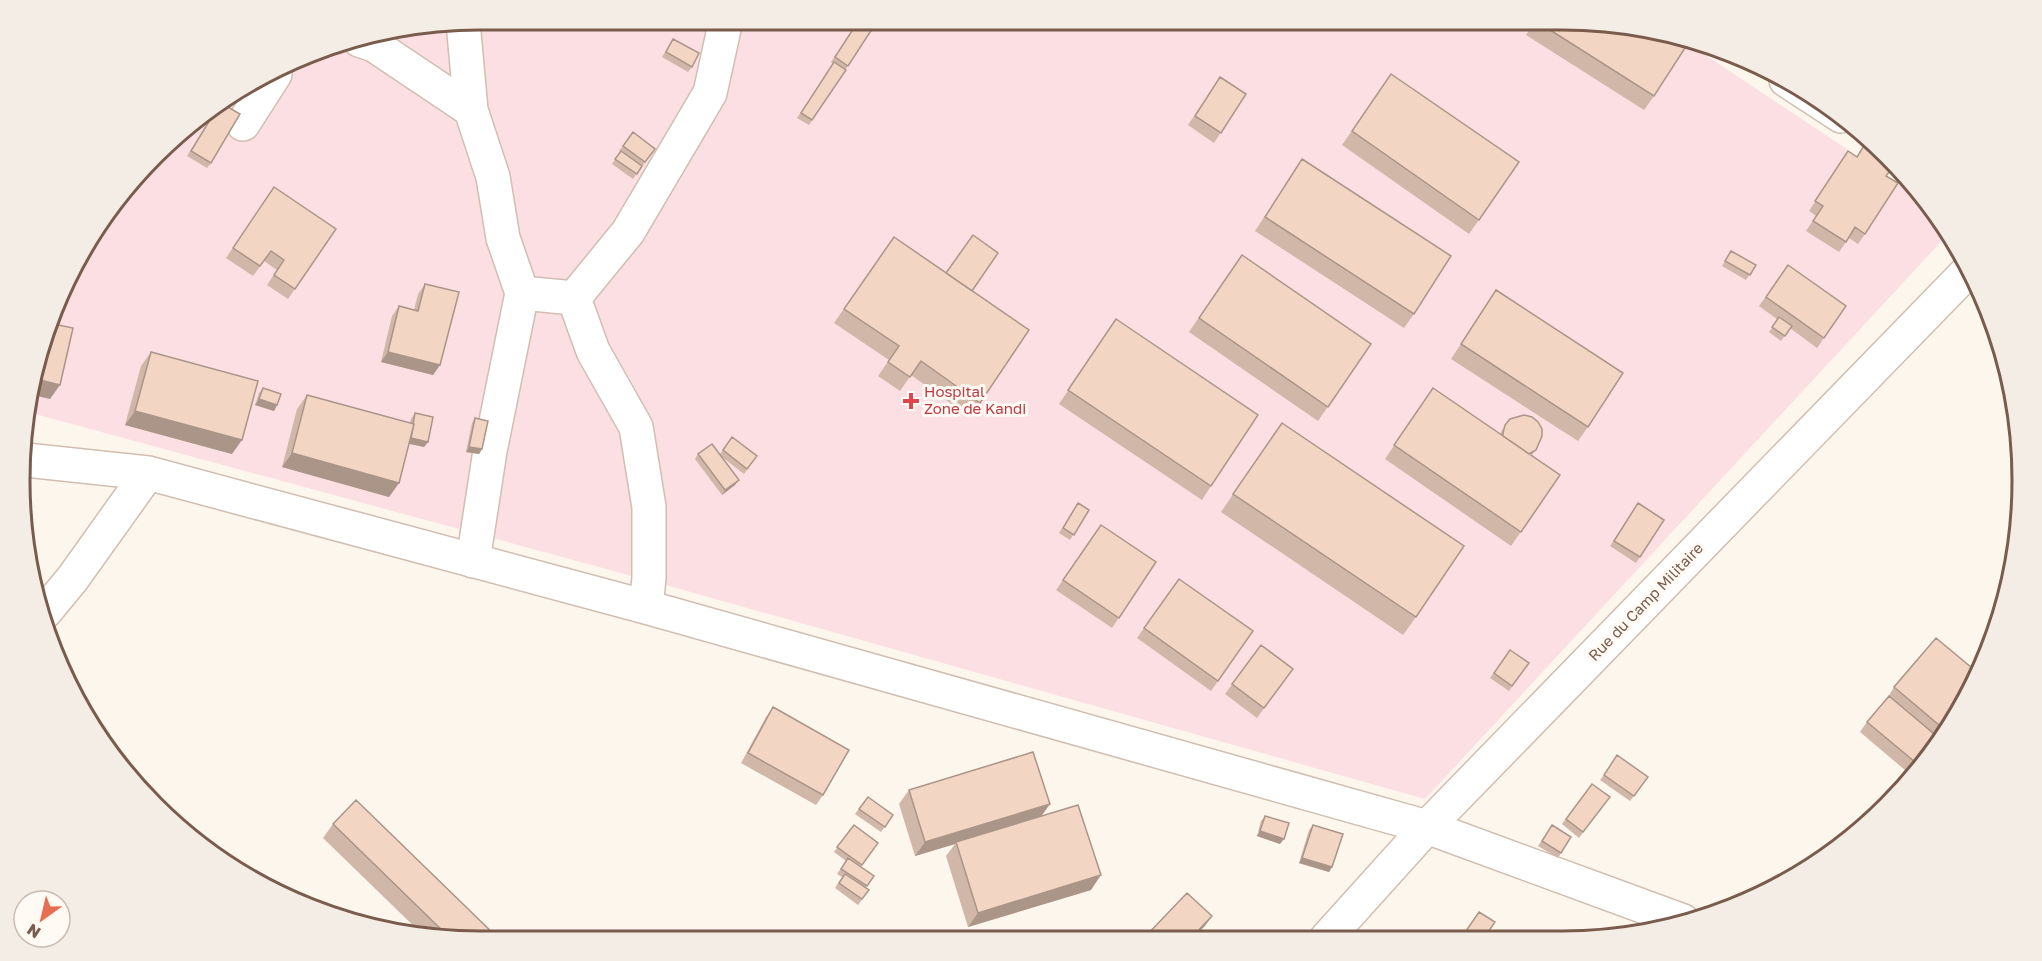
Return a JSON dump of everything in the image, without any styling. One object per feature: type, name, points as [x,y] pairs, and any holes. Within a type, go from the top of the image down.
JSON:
[{"type":"street","points":[[574,298],[628,232],[710,93],[724,30]]},
{"type":"street","points":[[464,31],[471,110],[493,177],[503,238],[522,293],[490,452],[473,561]]},
{"type":"street","points":[[370,44],[471,110]]},
{"type":"street","points":[[243,124],[271,82]]},
{"type":"street","name":"Rue du Camp Militaire","points":[[1333,931],[1427,827],[1963,276]]},
{"type":"street","points":[[522,293],[574,298]]},
{"type":"street","points":[[574,298],[593,351],[636,427],[649,507],[649,578],[646,608]]},
{"type":"street","points":[[31,461],[147,473],[646,608],[1427,827],[1672,917]]},
{"type":"street","points":[[48,608],[73,578],[147,473]]},
{"type":"shaded area","name":"Hospital Zone de Kandi","points":[[480,30],[1562,30],[1620,34],[1678,45],[1702,53],[1903,187],[1942,240],[1425,799],[680,589],[35,414],[45,364],[76,281],[106,230],[142,183],[183,142],[206,123],[255,90],[308,64],[364,45],[422,34]]},
{"type":"building","points":[[853,30],[871,30],[848,66],[835,57]]},
{"type":"building","points":[[1550,30],[1620,34],[1683,47],[1685,48],[1654,96]]},
{"type":"building","points":[[673,39],[699,53],[692,67],[666,52]]},
{"type":"building","points":[[834,62],[846,70],[812,120],[801,113]]},
{"type":"building","points":[[1391,74],[1519,162],[1479,220],[1352,131]]},
{"type":"building","points":[[1220,77],[1246,94],[1221,133],[1195,116]]},
{"type":"building","points":[[228,107],[240,114],[211,163],[191,151],[210,120]]},
{"type":"building","points":[[633,132],[655,149],[645,162],[623,146]]},
{"type":"building","points":[[1864,146],[1889,172],[1886,176],[1898,183],[1865,234],[1855,227],[1846,242],[1813,221],[1823,206],[1815,201],[1848,151],[1857,157]]},
{"type":"building","points":[[621,151],[642,166],[637,174],[615,159]]},
{"type":"building","points":[[1302,159],[1451,256],[1414,314],[1265,217]]},
{"type":"building","points":[[274,187],[336,229],[295,289],[274,275],[284,260],[271,251],[260,266],[233,248]]},
{"type":"building","points":[[973,235],[998,253],[972,291],[946,273]]},
{"type":"building","points":[[894,237],[1029,330],[980,403],[921,361],[910,377],[888,362],[899,346],[844,309]]},
{"type":"building","points":[[1731,251],[1756,265],[1750,275],[1725,261]]},
{"type":"building","points":[[1242,255],[1371,344],[1328,407],[1199,318]]},
{"type":"building","points":[[1788,265],[1846,306],[1824,338],[1766,297]]},
{"type":"building","points":[[425,284],[459,292],[440,365],[388,352],[399,306],[418,311]]},
{"type":"building","points":[[1496,290],[1623,373],[1588,427],[1461,344]]},
{"type":"building","points":[[1779,317],[1792,326],[1785,336],[1772,327]]},
{"type":"building","points":[[1116,319],[1258,415],[1211,486],[1068,390]]},
{"type":"building","points":[[58,325],[73,328],[60,385],[42,380]]},
{"type":"building","points":[[151,352],[258,381],[242,440],[135,411]]},
{"type":"building","points":[[263,388],[281,394],[277,405],[259,399]]},
{"type":"building","points":[[1433,388],[1560,475],[1521,532],[1394,445]]},
{"type":"building","points":[[307,395],[414,424],[399,483],[292,453]]},
{"type":"building","points":[[415,413],[433,417],[428,442],[411,438]]},
{"type":"building","points":[[1524,415],[1532,417],[1542,429],[1542,436],[1536,450],[1529,454],[1503,436],[1505,425],[1510,419]]},
{"type":"building","points":[[475,418],[488,421],[482,449],[469,447]]},
{"type":"building","points":[[1282,423],[1464,546],[1416,617],[1233,494]]},
{"type":"building","points":[[732,437],[757,456],[747,469],[723,450]]},
{"type":"building","points":[[712,444],[739,480],[725,490],[698,454]]},
{"type":"building","points":[[1078,503],[1089,510],[1074,535],[1063,528]]},
{"type":"building","points":[[1638,503],[1664,520],[1640,557],[1614,541]]},
{"type":"building","points":[[1101,525],[1156,562],[1119,618],[1063,580]]},
{"type":"building","points":[[1179,579],[1253,631],[1218,681],[1144,628]]},
{"type":"building","points":[[1936,638],[1972,668],[1940,725],[1894,687]]},
{"type":"building","points":[[1261,645],[1293,669],[1264,708],[1232,684]]},
{"type":"building","points":[[1510,650],[1529,663],[1512,686],[1494,673]]},
{"type":"building","points":[[1889,696],[1934,734],[1914,761],[1867,722]]},
{"type":"building","points":[[773,707],[849,750],[823,795],[748,753]]},
{"type":"building","points":[[1033,752],[1050,804],[925,842],[909,790]]},
{"type":"building","points":[[1617,755],[1648,777],[1634,796],[1604,775]]},
{"type":"building","points":[[1592,784],[1610,797],[1583,832],[1566,819]]},
{"type":"building","points":[[868,797],[893,815],[885,827],[859,809]]},
{"type":"building","points":[[356,800],[491,931],[441,929],[333,824]]},
{"type":"building","points":[[1078,805],[1101,875],[978,913],[956,842]]},
{"type":"building","points":[[1265,816],[1289,823],[1284,839],[1260,831]]},
{"type":"building","points":[[854,825],[878,843],[862,865],[837,847]]},
{"type":"building","points":[[1313,825],[1343,834],[1332,867],[1302,858]]},
{"type":"building","points":[[1552,825],[1571,837],[1561,853],[1542,841]]},
{"type":"building","points":[[848,858],[874,876],[867,886],[841,869]]},
{"type":"building","points":[[845,874],[869,890],[862,899],[839,883]]},
{"type":"building","points":[[1187,893],[1212,916],[1198,931],[1151,931]]},
{"type":"building","points":[[1479,912],[1495,922],[1489,931],[1466,931]]},
{"type":"place","name":"Hospital Zone de Kandi","points":[[911,401]]}]
